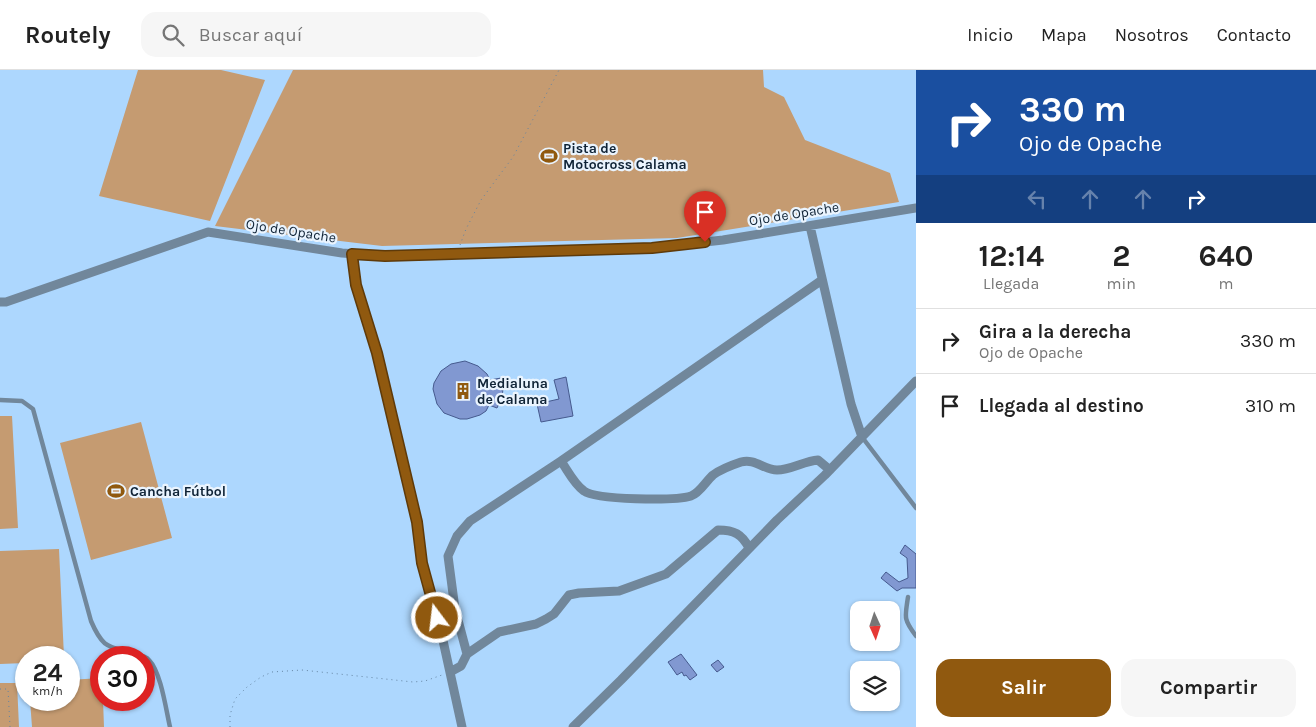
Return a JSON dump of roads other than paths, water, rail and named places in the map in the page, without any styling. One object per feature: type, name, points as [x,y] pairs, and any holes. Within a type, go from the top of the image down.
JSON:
[{"type":"street","name":"Ojo de Opache","points":[[2,303],[208,232],[352,254],[385,256],[652,248],[723,240],[916,208]]},
{"type":"street","points":[[810,226],[852,404],[862,437]]},
{"type":"street","points":[[352,254],[356,285],[377,353],[417,522],[422,563],[462,727]]},
{"type":"street","points":[[466,654],[455,609],[448,556],[457,536],[470,521],[561,461],[822,280]]},
{"type":"street","points":[[573,727],[749,548],[830,470],[916,381]]},
{"type":"street","points":[[561,461],[576,483],[586,492],[598,496],[651,499],[692,496],[714,474],[743,461],[760,463],[775,470],[787,469],[808,461],[818,460],[830,470]]},
{"type":"street","points":[[450,672],[461,666],[466,654],[499,632],[536,624],[554,614],[569,595],[620,591],[666,574],[712,533],[718,530],[731,530],[741,535],[749,548]]},
{"type":"lane","points":[[0,400],[22,401],[33,409],[91,621],[98,638],[106,646],[143,656],[150,660],[160,680],[170,727]]},
{"type":"lane","points":[[862,437],[916,508]]},
{"type":"lane","points":[[908,597],[905,618],[908,626],[916,636]]},
{"type":"place","name":"Pista de Motocross Calama","points":[[549,156]]},
{"type":"place","name":"Medialuna de Calama","points":[[463,391]]},
{"type":"place","name":"Cancha Fútbol","points":[[116,491]]}]
